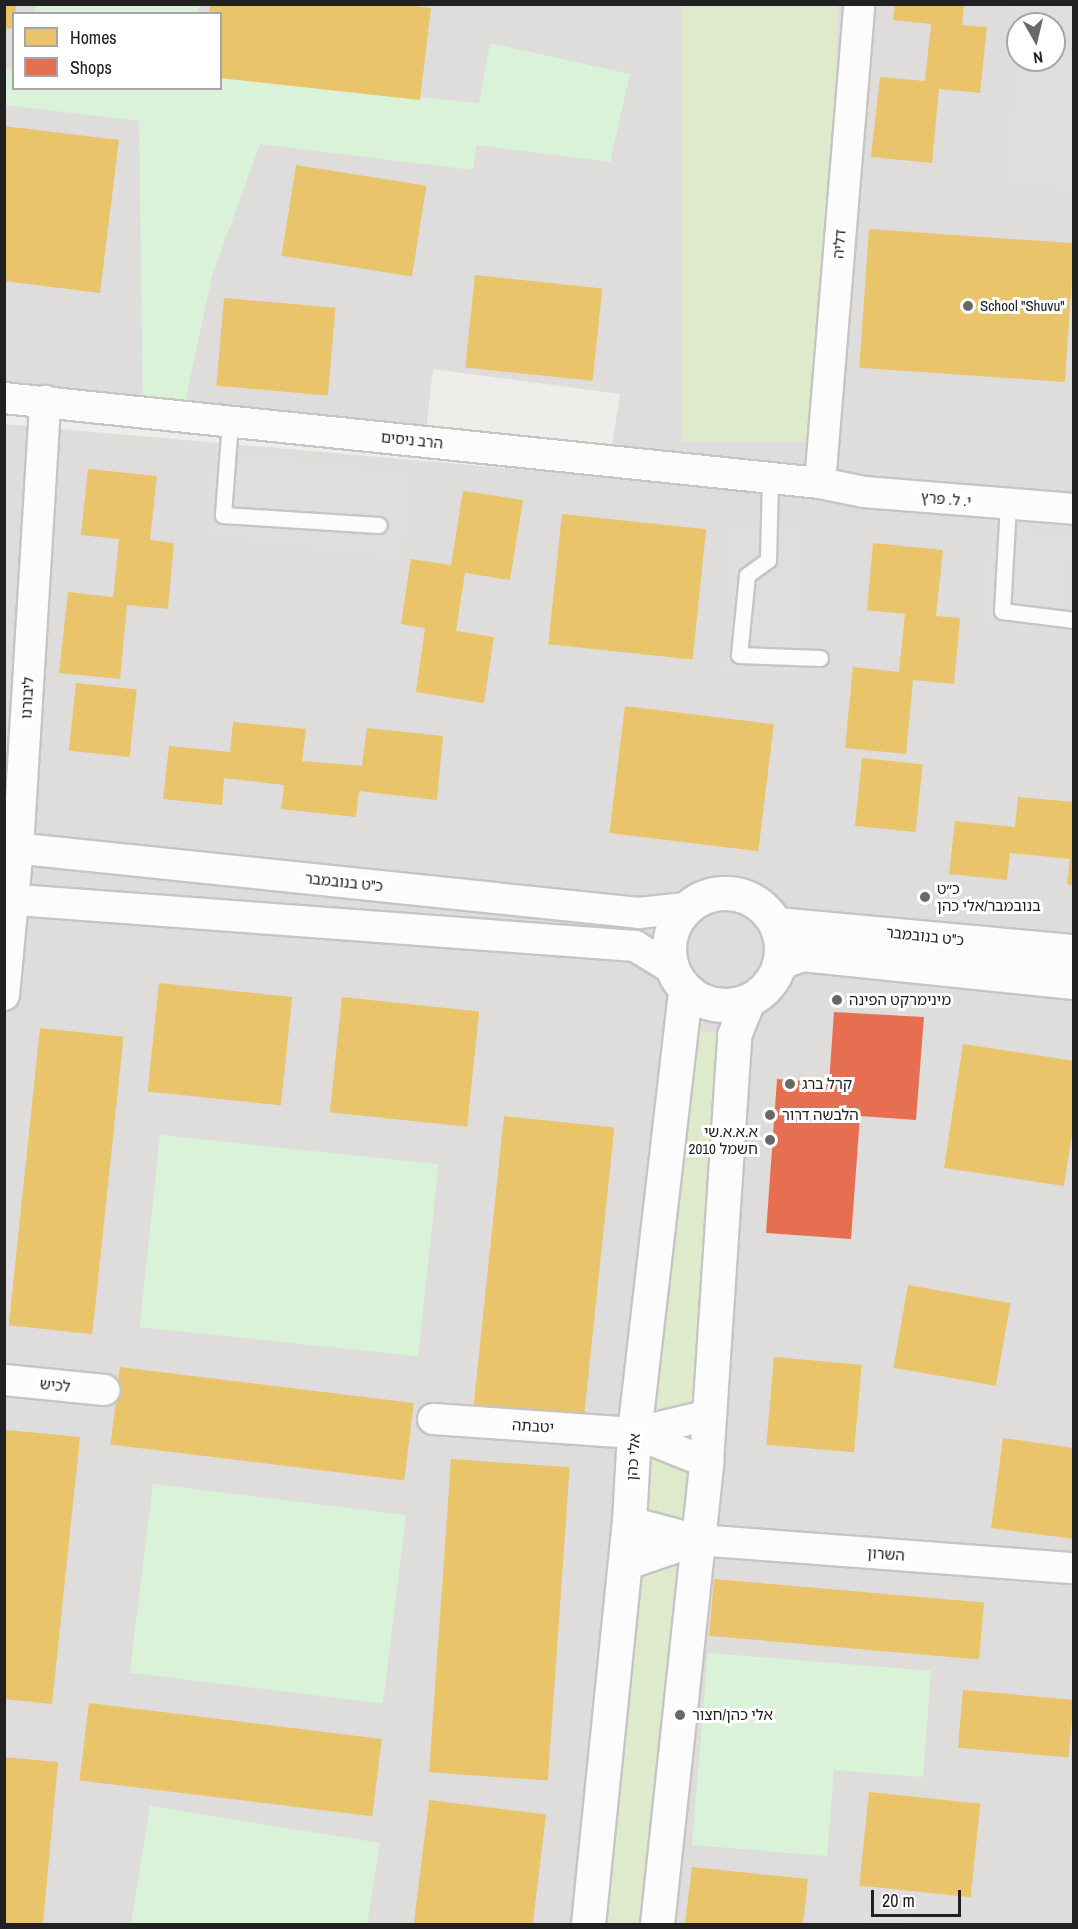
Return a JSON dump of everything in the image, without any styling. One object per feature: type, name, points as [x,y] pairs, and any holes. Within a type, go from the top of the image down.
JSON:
[{"type":"street","name":"דליה","points":[[819,483],[859,4]]},
{"type":"street","name":"הרב ניסים","points":[[4,398],[819,483]]},
{"type":"street","name":"ליבורנו","points":[[4,995],[11,848],[45,401]]},
{"type":"street","name":"י. ל. פרץ","points":[[819,483],[864,492],[1074,509]]},
{"type":"street","name":"כ\"ט בנובמבר","points":[[11,848],[639,913],[684,908]]},
{"type":"street","points":[[9,899],[635,946],[702,1001],[725,1006],[748,1000],[768,985],[780,962],[782,942],[776,924],[755,900],[736,893],[704,896],[684,908],[671,929],[667,948],[678,979]]},
{"type":"street","name":"כ\"ט בנובמבר","points":[[776,924],[1074,951]]},
{"type":"street","name":"כ\"ט בנובמבר","points":[[780,962],[802,954],[1074,982]]},
{"type":"street","name":"אלי כהן","points":[[588,1924],[629,1522],[634,1433],[678,979]]},
{"type":"street","points":[[657,1924],[706,1462],[735,1035],[748,1000]]},
{"type":"street","name":"לכיש","points":[[4,1380],[105,1390]]},
{"type":"street","name":"יטבתה","points":[[433,1419],[634,1433],[709,1415]]},
{"type":"street","name":"יטבתה","points":[[634,1433],[706,1462]]},
{"type":"street","name":"השרון","points":[[629,1522],[698,1540],[1074,1568]]},
{"type":"street","name":"השרון","points":[[624,1565],[698,1540]]},
{"type":"lane","points":[[230,421],[223,515],[379,525]]},
{"type":"lane","points":[[770,478],[768,560],[747,575],[739,655],[820,658]]},
{"type":"lane","points":[[1008,504],[1002,610],[1074,620]]},
{"type":"shaded area","points":[[5,5],[1073,5],[1073,1924],[5,1924],[4,424],[607,477],[620,394],[433,369],[426,430],[5,390]]},
{"type":"shaded area","points":[[1014,5],[1073,5],[1073,191],[1006,189],[1011,72],[1066,72],[1066,12],[1014,12]]},
{"type":"shaded area","points":[[212,447],[414,472],[403,562],[201,537]]},
{"type":"shaded area","points":[[990,524],[1073,534],[1061,636],[977,626]]},
{"type":"shaded area","points":[[726,526],[803,529],[798,675],[721,672]]},
{"type":"shaded area","points":[[860,1907],[910,1912],[909,1924],[859,1924]]},
{"type":"green space","points":[[36,4],[199,5],[198,12],[34,12]]},
{"type":"green space","points":[[682,5],[837,5],[837,442],[682,442]]},
{"type":"green space","points":[[490,43],[630,74],[610,162],[476,145],[473,170],[260,144],[212,276],[182,416],[143,412],[139,121],[5,105],[5,68],[12,69],[12,90],[222,90],[222,78],[479,103]]},
{"type":"green space","points":[[684,1029],[734,1035],[657,1924],[588,1924]]},
{"type":"green space","points":[[160,1135],[438,1164],[418,1356],[140,1327]]},
{"type":"green space","points":[[153,1484],[406,1515],[383,1704],[130,1673]]},
{"type":"green space","points":[[708,1653],[931,1671],[923,1777],[834,1770],[827,1856],[692,1845]]},
{"type":"green space","points":[[150,1806],[380,1843],[367,1924],[131,1924]]},
{"type":"building: Homes","points":[[4,4],[16,4],[15,12],[12,12],[12,29],[4,28]]},
{"type":"building: Homes","points":[[210,4],[397,4],[431,8],[420,100],[222,78],[222,12],[209,12]]},
{"type":"building: Homes","points":[[895,4],[964,4],[962,25],[987,27],[980,93],[939,89],[932,163],[871,157],[880,77],[925,81],[931,24],[893,20]]},
{"type":"building: Homes","points":[[4,126],[119,140],[100,293],[4,281]]},
{"type":"building: Homes","points":[[296,165],[426,186],[412,277],[282,256]]},
{"type":"building: Homes","name":"School \"Shuvu\"","points":[[869,229],[1074,243],[1065,382],[859,368]]},
{"type":"building: Homes","points":[[475,275],[602,288],[593,381],[465,367]]},
{"type":"building: Homes","points":[[224,298],[336,308],[328,395],[216,386]]},
{"type":"building: Homes","points":[[88,469],[157,476],[150,540],[174,543],[168,609],[127,605],[120,679],[59,673],[68,592],[113,597],[119,539],[81,535]]},
{"type":"building: Homes","points":[[463,491],[523,500],[510,580],[465,573],[456,631],[494,637],[484,703],[416,692],[425,628],[401,624],[411,559],[451,565]]},
{"type":"building: Homes","points":[[562,514],[706,529],[693,659],[548,644]]},
{"type":"building: Homes","points":[[873,543],[943,550],[936,616],[960,618],[954,684],[913,680],[906,754],[845,748],[853,667],[899,672],[905,614],[867,610]]},
{"type":"building: Homes","points":[[76,683],[137,689],[130,757],[69,751]]},
{"type":"building: Homes","points":[[625,706],[774,724],[758,851],[609,833]]},
{"type":"building: Homes","points":[[233,722],[306,729],[302,761],[362,766],[367,728],[443,736],[437,800],[359,791],[356,817],[281,809],[284,785],[224,778],[222,805],[163,799],[169,746],[230,752]]},
{"type":"building: Homes","points":[[862,758],[923,764],[916,832],[855,826]]},
{"type":"building: Homes","points":[[1018,797],[1074,802],[1074,885],[1067,884],[1070,859],[1010,853],[1007,880],[949,874],[955,821],[1015,827]]},
{"type":"building: Homes","points":[[159,983],[292,997],[281,1105],[148,1091]]},
{"type":"building: Homes","points":[[342,997],[479,1011],[467,1127],[330,1112]]},
{"type":"building: Homes","points":[[40,1028],[124,1037],[92,1334],[9,1325]]},
{"type":"building: Homes","points":[[963,1044],[1074,1061],[1074,1121],[1064,1186],[944,1168]]},
{"type":"building: Homes","points":[[504,1116],[614,1128],[584,1421],[473,1409]]},
{"type":"building: Homes","points":[[908,1285],[1010,1303],[996,1386],[893,1368]]},
{"type":"building: Homes","points":[[774,1357],[862,1365],[854,1452],[766,1445]]},
{"type":"building: Homes","points":[[120,1367],[414,1403],[404,1480],[110,1444]]},
{"type":"building: Homes","points":[[6,1430],[80,1437],[52,1704],[4,1699]]},
{"type":"building: Homes","points":[[1003,1438],[1074,1448],[1074,1539],[991,1528]]},
{"type":"building: Homes","points":[[451,1459],[570,1467],[548,1781],[429,1772]]},
{"type":"building: Homes","points":[[714,1579],[984,1603],[979,1659],[709,1636]]},
{"type":"building: Homes","points":[[963,1690],[1074,1700],[1069,1757],[958,1748]]},
{"type":"building: Homes","points":[[89,1703],[382,1739],[372,1816],[79,1780]]},
{"type":"building: Homes","points":[[4,1757],[58,1762],[43,1924],[4,1924]]},
{"type":"building: Homes","points":[[869,1792],[980,1804],[971,1897],[859,1885]]},
{"type":"building: Homes","points":[[429,1800],[546,1814],[533,1924],[414,1924]]},
{"type":"building: Homes","points":[[692,1867],[808,1879],[803,1924],[685,1924]]},
{"type":"building: Shops","points":[[834,1012],[924,1017],[916,1120],[860,1116],[851,1239],[766,1233],[777,1079],[829,1083]]},
{"type":"place","name":"School \"Shuvu\"","points":[[968,306]]},
{"type":"place","name":"כ״ט בנובמבר/אלי כהן","points":[[925,897]]},
{"type":"place","name":"מינימרקט הפינה","points":[[837,1000]]},
{"type":"place","name":"קרל ברג","points":[[790,1084]]},
{"type":"place","name":"הלבשה דרור","points":[[770,1115]]},
{"type":"place","name":"א.א.א.שי חשמל 2010","points":[[770,1140]]},
{"type":"place","name":"אלי כהן/חצור","points":[[680,1715]]}]
